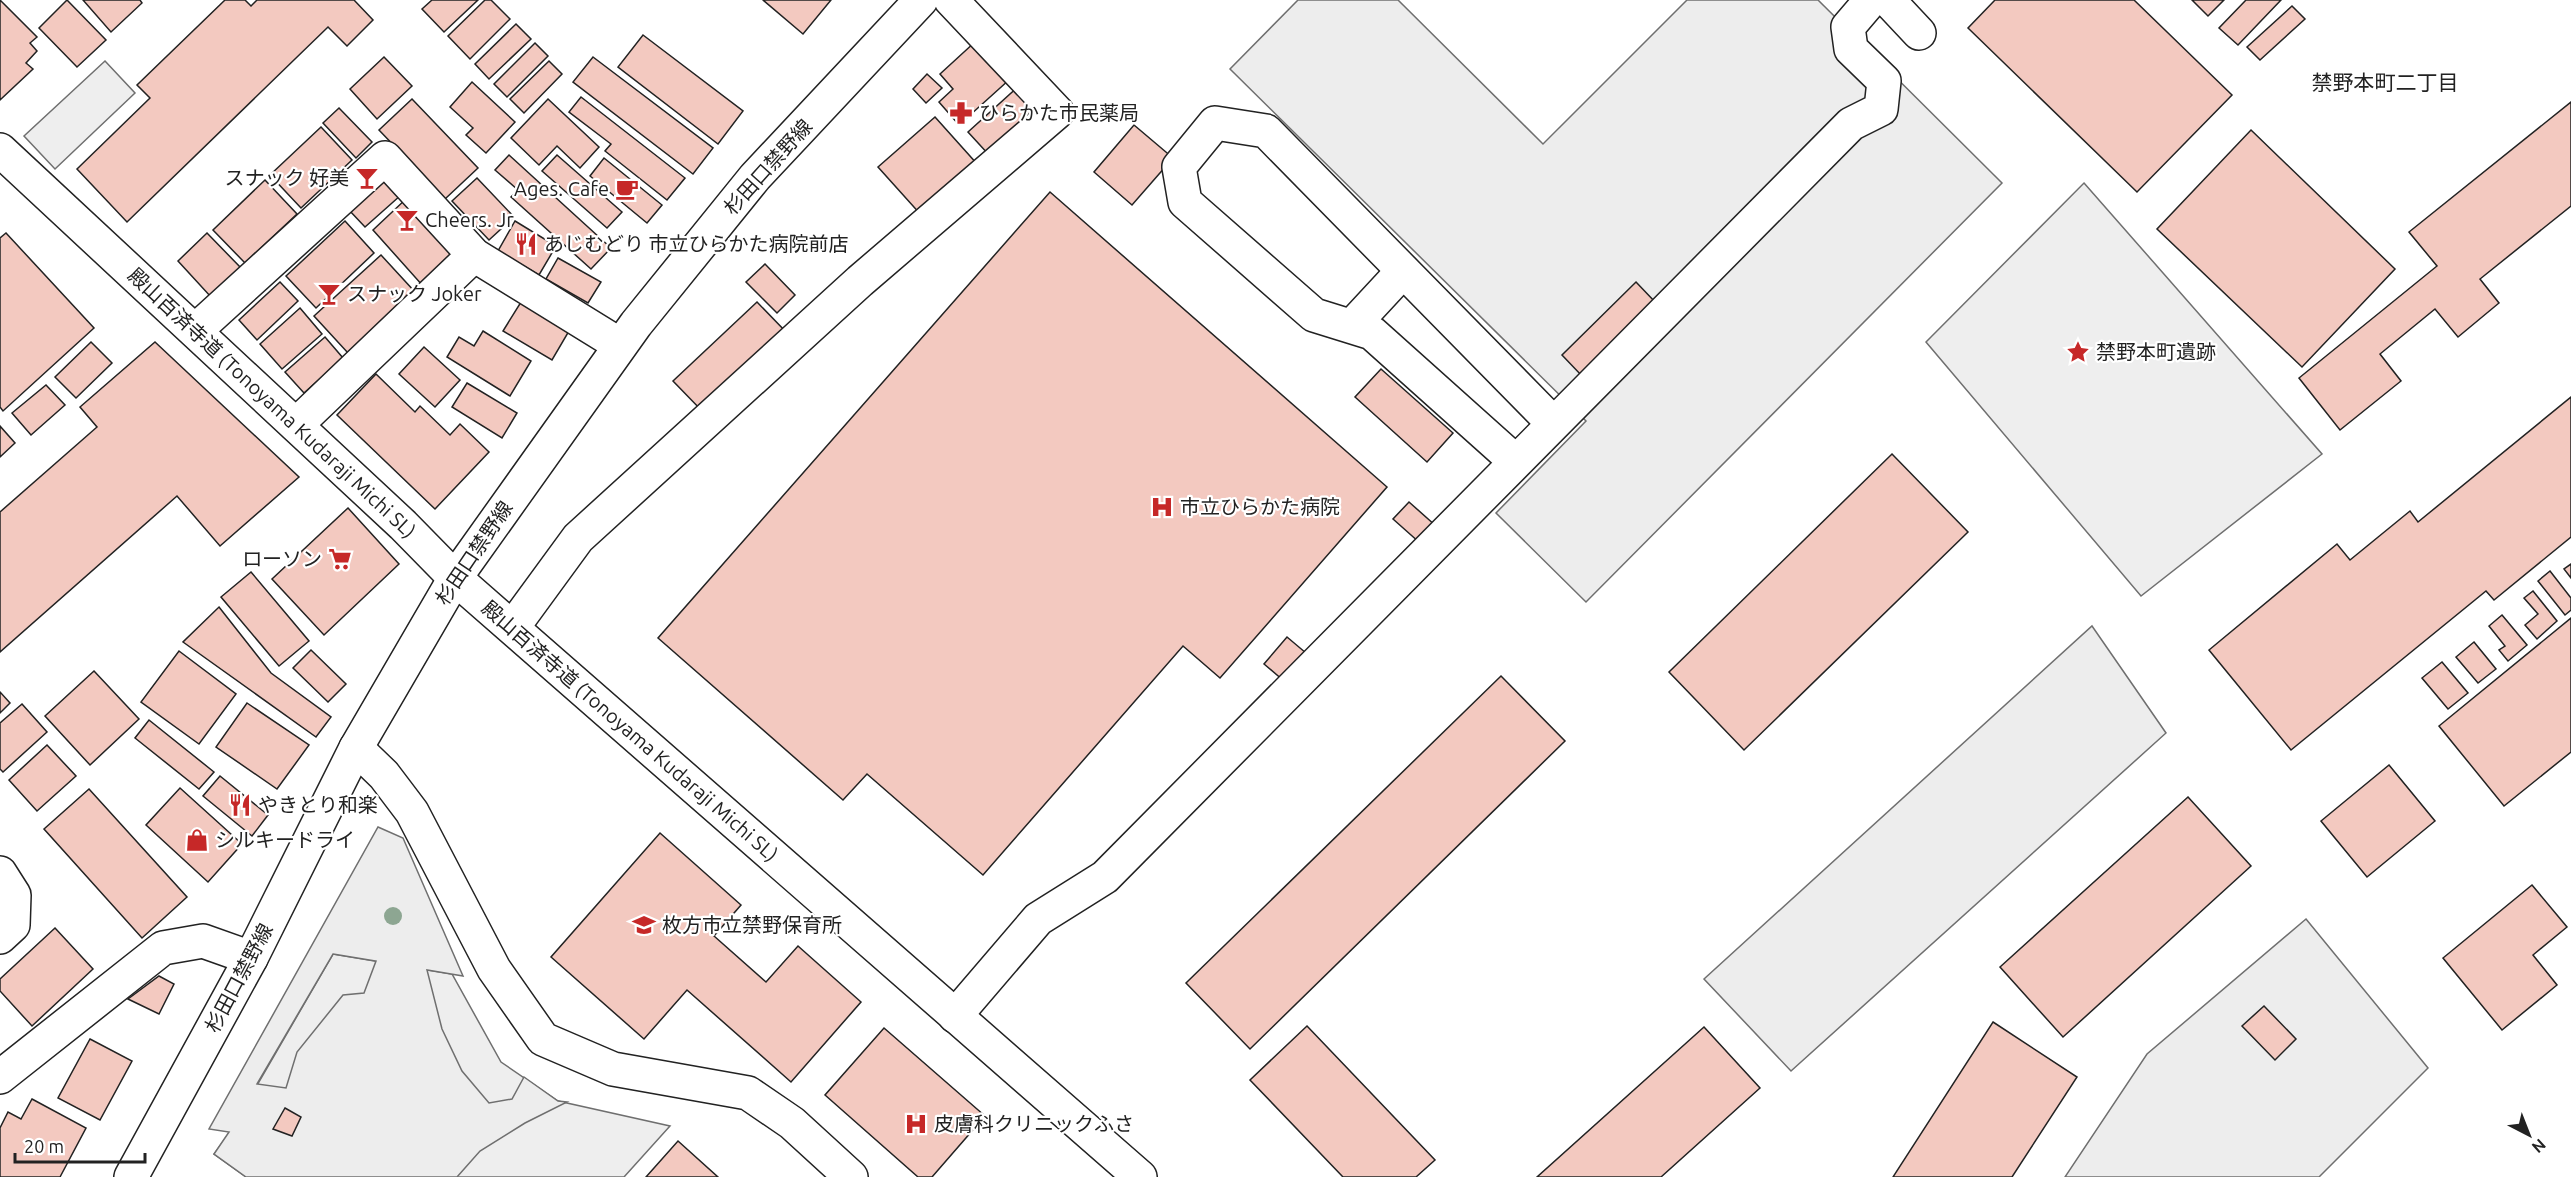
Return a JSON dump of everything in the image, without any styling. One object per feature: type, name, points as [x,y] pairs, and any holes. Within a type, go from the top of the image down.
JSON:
[{"type":"street","name":"杉田口禁野線","points":[[131,1177],[251,958],[356,748],[455,578],[620,345],[755,177],[921,0]]},
{"type":"street","points":[[513,627],[578,538],[860,281],[1057,112],[951,0]]},
{"type":"street","points":[[955,1016],[1038,918],[1105,876],[1851,124],[1881,109],[1884,81],[1851,49],[1848,27],[1871,0]]},
{"type":"street","points":[[1888,0],[1919,33]]},
{"type":"street","points":[[1515,461],[1372,333],[1314,315],[1185,202],[1179,167],[1215,123],[1266,131],[1553,423]]},
{"type":"street","name":"殿山百済寺道 (Tonoyama Kudaraji Michi SL)","points":[[0,150],[296,425],[455,578],[1140,1177]]},
{"type":"street","points":[[195,331],[385,158],[474,255],[620,345]]},
{"type":"street","points":[[296,425],[474,255]]},
{"type":"street","points":[[1352,326],[1403,271]]},
{"type":"street","points":[[356,748],[384,774],[412,812],[494,969],[543,1039],[613,1069],[748,1093],[792,1123],[850,1177]]},
{"type":"street","points":[[0,873],[14,895],[13,925],[0,937]]},
{"type":"street","points":[[0,1077],[163,948],[203,941],[251,958]]},
{"type":"shaded area","points":[[1298,0],[1398,0],[1543,144],[1687,0],[1818,0],[2002,183],[1586,602],[1496,513],[1586,421],[1230,69]]},
{"type":"shaded area","points":[[105,61],[135,93],[55,169],[24,136]]},
{"type":"shaded area","points":[[2084,183],[2322,454],[2141,596],[1926,342]]},
{"type":"shaded area","points":[[2092,626],[2166,733],[1791,1071],[1704,979]]},
{"type":"shaded area","points":[[378,827],[403,838],[463,976],[427,970],[442,1029],[462,1071],[489,1103],[512,1099],[524,1077],[558,1101],[567,1102],[525,1123],[480,1151],[457,1177],[246,1177],[214,1154],[229,1132],[209,1129]],"holes":[[[333,954],[376,961],[364,993],[343,995],[297,1052],[286,1088],[257,1084]]]},
{"type":"shaded area","points":[[2306,919],[2428,1068],[2319,1177],[2065,1177],[2147,1054]]},
{"type":"shaded area","points":[[333,954],[452,974],[501,1062],[558,1101],[670,1126],[624,1177],[246,1177],[214,1154],[230,1132]]},
{"type":"building","points":[[0,0],[37,37],[30,43],[37,51],[26,63],[33,69],[0,100]]},
{"type":"building","points":[[67,0],[106,40],[77,67],[39,28]]},
{"type":"building","points":[[83,0],[140,0],[142,3],[111,32]]},
{"type":"building","points":[[225,0],[245,0],[251,6],[257,0],[354,0],[373,20],[347,46],[328,27],[127,222],[77,169],[150,98],[137,85]]},
{"type":"building","points":[[432,0],[478,0],[444,32],[422,9]]},
{"type":"building","points":[[485,0],[491,0],[510,19],[470,59],[448,36]]},
{"type":"building","points":[[763,0],[831,0],[803,34]]},
{"type":"building","points":[[1995,0],[2134,0],[2232,95],[2137,192],[1968,28]]},
{"type":"building","points":[[2192,0],[2224,0],[2208,16]]},
{"type":"building","points":[[2246,0],[2281,0],[2238,45],[2219,28]]},
{"type":"building","points":[[2292,6],[2305,19],[2260,60],[2247,47]]},
{"type":"building","points":[[516,24],[531,39],[489,79],[475,64]]},
{"type":"building","points":[[643,35],[743,111],[718,144],[618,67]]},
{"type":"building","points":[[976,41],[1010,79],[959,125],[939,102],[953,89],[940,74]]},
{"type":"building","points":[[535,43],[548,56],[507,97],[494,84]]},
{"type":"building","points":[[384,57],[412,86],[377,119],[350,89]]},
{"type":"building","points":[[593,57],[713,148],[693,174],[573,82]]},
{"type":"building","points":[[549,61],[562,74],[524,113],[510,99]]},
{"type":"building","points":[[927,74],[942,88],[926,103],[913,89]]},
{"type":"building","points":[[472,82],[515,122],[486,153],[466,135],[473,128],[450,107]]},
{"type":"building","points":[[1020,85],[1042,110],[990,156],[968,132]]},
{"type":"building","points":[[581,97],[685,178],[667,200],[605,151],[611,144],[569,112]]},
{"type":"building","points":[[412,99],[478,168],[445,199],[379,130]]},
{"type":"building","points":[[548,99],[599,147],[580,168],[557,146],[539,165],[511,138]]},
{"type":"building","points":[[2571,102],[2571,206],[2480,279],[2499,303],[2458,337],[2435,309],[2380,354],[2401,381],[2340,430],[2299,378],[2437,266],[2409,232]]},
{"type":"building","points":[[339,108],[372,142],[356,158],[323,123]]},
{"type":"building","points":[[935,117],[978,165],[922,216],[878,167]]},
{"type":"building","points":[[1134,125],[1173,158],[1132,205],[1094,172]]},
{"type":"building","points":[[321,127],[352,160],[301,208],[270,175]]},
{"type":"building","points":[[2251,130],[2395,269],[2302,367],[2157,229]]},
{"type":"building","points":[[509,155],[611,248],[591,269],[511,197],[518,190],[495,170]]},
{"type":"building","points":[[557,155],[622,212],[607,228],[542,171]]},
{"type":"building","points":[[604,158],[662,205],[647,223],[590,176]]},
{"type":"building","points":[[385,177],[401,195],[365,227],[349,210]]},
{"type":"building","points":[[477,178],[514,217],[489,240],[452,201]]},
{"type":"building","points":[[265,180],[297,214],[245,263],[213,230]]},
{"type":"building","points":[[1050,192],[1387,487],[1220,678],[1183,646],[983,875],[867,774],[843,800],[658,638]]},
{"type":"building","points":[[407,198],[458,255],[423,286],[373,230]]},
{"type":"building","points":[[345,221],[374,253],[316,308],[286,276]]},
{"type":"building","points":[[515,221],[556,246],[539,275],[498,251]]},
{"type":"building","points":[[6,233],[94,328],[3,411],[0,407],[0,238]]},
{"type":"building","points":[[207,233],[241,268],[211,297],[178,261]]},
{"type":"building","points":[[381,255],[415,292],[348,353],[314,316]]},
{"type":"building","points":[[558,258],[601,282],[588,303],[546,279]]},
{"type":"building","points":[[765,264],[795,295],[777,313],[746,282]]},
{"type":"building","points":[[280,282],[298,301],[257,340],[239,320]]},
{"type":"building","points":[[1636,282],[1656,303],[1582,376],[1562,355]]},
{"type":"building","points":[[521,302],[569,331],[552,360],[503,331]]},
{"type":"building","points":[[757,302],[788,334],[704,413],[673,381]]},
{"type":"building","points":[[300,308],[322,334],[282,369],[260,344]]},
{"type":"building","points":[[483,331],[531,361],[510,396],[447,357],[459,337],[474,346]]},
{"type":"building","points":[[325,337],[343,358],[304,393],[285,372]]},
{"type":"building","points":[[91,342],[112,363],[76,398],[55,377]]},
{"type":"building","points":[[155,342],[299,477],[220,546],[177,496],[0,652],[0,512],[97,427],[80,407]]},
{"type":"building","points":[[424,347],[460,380],[435,407],[399,374]]},
{"type":"building","points":[[1381,369],[1453,433],[1427,462],[1355,397]]},
{"type":"building","points":[[376,374],[415,412],[420,406],[450,435],[460,424],[489,452],[435,509],[337,415]]},
{"type":"building","points":[[467,383],[517,413],[502,438],[452,407]]},
{"type":"building","points":[[46,385],[65,405],[31,435],[12,413]]},
{"type":"building","points":[[2571,397],[2571,537],[2494,600],[2486,591],[2291,750],[2209,650],[2337,544],[2350,560],[2410,511],[2418,522]]},
{"type":"building","points":[[0,426],[15,443],[0,457]]},
{"type":"building","points":[[1892,454],[1968,532],[1744,750],[1669,672]]},
{"type":"building","points":[[1409,502],[1436,526],[1420,543],[1393,519]]},
{"type":"building","points":[[348,508],[399,564],[324,635],[272,579]]},
{"type":"building","points":[[2571,564],[2571,578],[2564,569]]},
{"type":"building","points":[[2550,571],[2571,598],[2571,610],[2565,615],[2538,581]]},
{"type":"building","points":[[251,572],[309,641],[279,666],[221,597]]},
{"type":"building","points":[[2533,591],[2557,621],[2537,639],[2525,625],[2538,614],[2524,598]]},
{"type":"building","points":[[219,607],[271,673],[331,717],[316,737],[183,642]]},
{"type":"building","points":[[2502,615],[2527,645],[2508,661],[2499,650],[2505,646],[2489,626]]},
{"type":"building","points":[[2571,618],[2571,752],[2504,806],[2439,726]]},
{"type":"building","points":[[1287,637],[1306,653],[1284,681],[1264,664]]},
{"type":"building","points":[[2474,642],[2496,669],[2478,683],[2456,657]]},
{"type":"building","points":[[311,650],[346,684],[328,702],[293,668]]},
{"type":"building","points":[[179,651],[236,694],[199,744],[141,702]]},
{"type":"building","points":[[2442,662],[2468,693],[2448,709],[2422,678]]},
{"type":"building","points":[[94,671],[139,719],[90,765],[45,716]]},
{"type":"building","points":[[1501,676],[1565,741],[1250,1049],[1186,983]]},
{"type":"building","points":[[0,692],[10,703],[0,713]]},
{"type":"building","points":[[247,703],[309,745],[277,789],[216,747]]},
{"type":"building","points":[[22,704],[47,732],[3,772],[0,769],[0,723]]},
{"type":"building","points":[[149,720],[214,772],[199,789],[135,738]]},
{"type":"building","points":[[47,745],[76,776],[37,811],[9,780]]},
{"type":"building","points":[[2389,765],[2435,821],[2367,877],[2321,821]]},
{"type":"building","points":[[220,776],[268,815],[252,836],[203,796]]},
{"type":"building","points":[[180,788],[242,844],[208,882],[146,825]]},
{"type":"building","points":[[89,789],[187,897],[142,938],[44,829]]},
{"type":"building","points":[[2188,797],[2251,866],[2063,1037],[2000,967]]},
{"type":"building","points":[[660,833],[741,905],[714,936],[766,982],[798,946],[861,1002],[791,1082],[687,990],[644,1039],[551,957]]},
{"type":"building","points":[[2532,885],[2567,927],[2533,955],[2557,985],[2502,1030],[2443,958]]},
{"type":"building","points":[[55,928],[93,969],[32,1026],[0,991],[0,979]]},
{"type":"building","points":[[159,976],[174,984],[159,1014],[128,999]]},
{"type":"building","points":[[2264,1006],[2296,1039],[2275,1060],[2242,1026]]},
{"type":"building","points":[[1993,1022],[2077,1077],[2012,1177],[1893,1177]]},
{"type":"building","points":[[1307,1026],[1435,1160],[1416,1177],[1343,1177],[1250,1080]]},
{"type":"building","points":[[1704,1027],[1760,1088],[1661,1177],[1537,1177]]},
{"type":"building","points":[[884,1028],[985,1116],[932,1177],[918,1177],[825,1095]]},
{"type":"building","points":[[90,1039],[132,1061],[100,1120],[58,1098]]},
{"type":"building","points":[[32,1099],[86,1128],[60,1177],[0,1177],[0,1128],[8,1112],[21,1119]]},
{"type":"building","points":[[285,1108],[301,1117],[292,1136],[273,1129]]},
{"type":"building","points":[[678,1141],[718,1177],[646,1177]]},
{"type":"place","name":"ひらかた市民薬局","points":[[961,113]]},
{"type":"place","name":"スナック 好美","points":[[367,178]]},
{"type":"place","name":"Ages. Cafe","points":[[627,189]]},
{"type":"place","name":"Cheers. Jr","points":[[407,220]]},
{"type":"place","name":"あじむどり 市立ひらかた病院前店","points":[[526,244]]},
{"type":"place","name":"スナック Joker","points":[[329,294]]},
{"type":"place","name":"禁野本町遺跡","points":[[2078,352]]},
{"type":"place","name":"市立ひらかた病院","points":[[1162,507]]},
{"type":"place","name":"ローソン","points":[[340,559]]},
{"type":"place","name":"やきとり和楽","points":[[240,805]]},
{"type":"place","name":"シルキードライ","points":[[197,840]]},
{"type":"place","name":"枚方市立禁野保育所","points":[[644,925]]},
{"type":"place","name":"皮膚科クリニックふさ","points":[[916,1124]]},
{"type":"district","name":"禁野本町二丁目","points":[[2385,83]]}]
